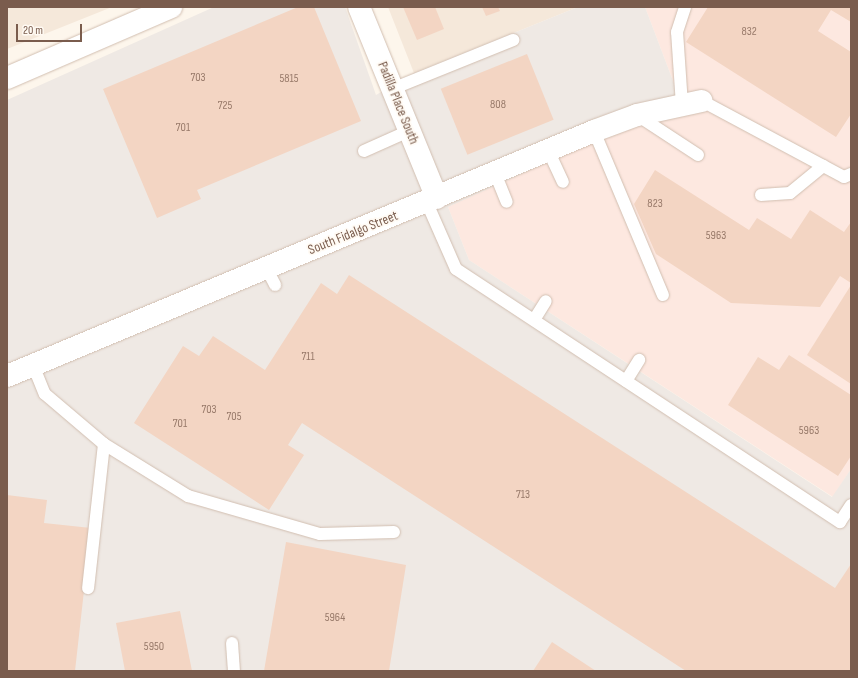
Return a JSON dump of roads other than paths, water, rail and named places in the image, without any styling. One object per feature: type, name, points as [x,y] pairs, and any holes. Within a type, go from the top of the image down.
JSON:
[{"type":"street","points":[[7,78],[171,7]]},
{"type":"street","name":"Padilla Place South","points":[[359,7],[410,131],[432,201]]},
{"type":"street","name":"South Fidalgo Street","points":[[7,375],[271,277],[432,201],[594,131],[637,116],[692,103]]},
{"type":"lane","points":[[685,7],[676,32],[692,103],[844,177],[851,174]]},
{"type":"lane","points":[[392,89],[513,40]]},
{"type":"lane","points":[[637,116],[698,155]]},
{"type":"lane","points":[[364,151],[410,131]]},
{"type":"lane","points":[[594,131],[663,295]]},
{"type":"lane","points":[[548,150],[563,182]]},
{"type":"lane","points":[[761,194],[790,193],[823,166]]},
{"type":"lane","points":[[495,173],[507,202]]},
{"type":"lane","points":[[432,201],[456,269],[840,522],[851,505]]},
{"type":"lane","points":[[534,320],[546,301]]},
{"type":"lane","points":[[626,381],[639,360]]},
{"type":"lane","points":[[33,365],[45,394],[104,444],[188,496],[320,534],[394,532]]},
{"type":"lane","points":[[88,588],[104,444]]},
{"type":"lane","points":[[232,643],[234,671]]}]
